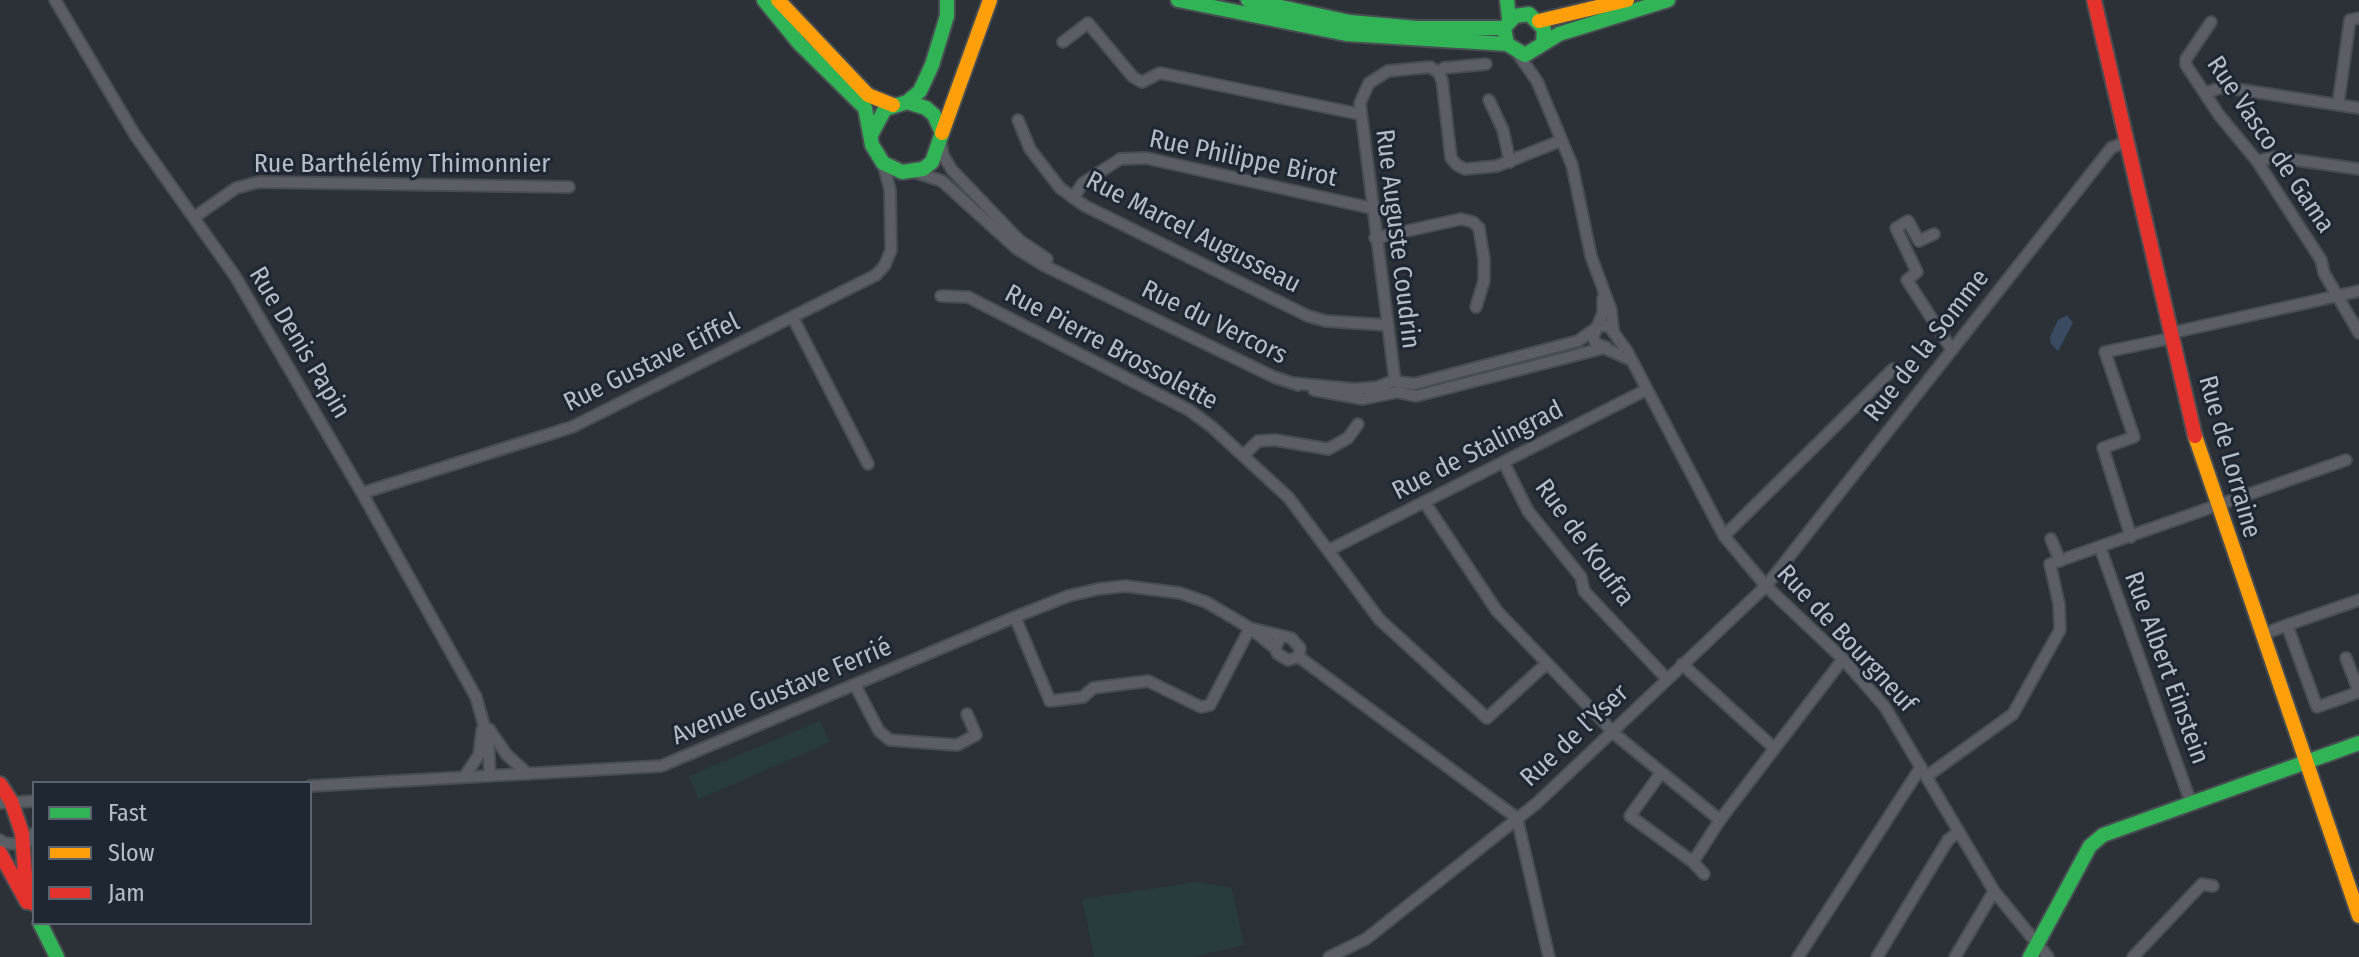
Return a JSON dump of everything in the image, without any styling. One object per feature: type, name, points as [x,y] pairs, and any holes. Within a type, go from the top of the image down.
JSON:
[{"type":"main road","points":[[764,0],[799,43],[865,108],[876,155],[883,163],[910,172],[932,162],[990,0]]},
{"type":"main road","points":[[778,0],[868,95],[926,108],[934,115],[942,138]]},
{"type":"main road","points":[[871,135],[878,117],[920,91],[932,65],[947,16],[947,0]]},
{"type":"main road","points":[[1178,0],[1346,34],[1512,49],[1540,46],[1559,34],[1668,0]]},
{"type":"main road","points":[[1248,0],[1350,22],[1417,28],[1512,20],[1539,21],[1627,0]]},
{"type":"main road","points":[[1509,0],[1512,49]]},
{"type":"main road","name":"Rue de Lorraine","points":[[2094,0],[2199,455],[2359,916]]},
{"type":"main road","points":[[1539,21],[1545,36],[1540,46]]},
{"type":"main road","points":[[2033,950],[2090,846],[2103,835],[2359,743]]},
{"type":"main road","points":[[0,784],[6,802],[29,839],[25,875],[32,898]]},
{"type":"main road","points":[[0,853],[32,909]]},
{"type":"main road","points":[[41,925],[57,957]]},
{"type":"street","name":"Rue Denis Papin","points":[[55,0],[135,135],[196,216],[362,493],[476,697],[484,721],[490,776]]},
{"type":"street","points":[[2338,105],[2350,20],[2359,18]]},
{"type":"street","name":"Rue Vasco de Gama","points":[[2211,22],[2186,59],[2205,93],[2257,161],[2321,260],[2324,273],[2359,333]]},
{"type":"street","points":[[1063,42],[1088,23],[1127,70],[1142,82],[1160,73],[1359,114],[1363,92],[1379,75],[1430,67],[1438,72],[1442,80],[1451,158],[1465,169],[1510,162],[1560,141]]},
{"type":"street","name":"Rue de Bourgneuf","points":[[1537,81],[1540,46]]},
{"type":"street","name":"Rue de Bourgneuf","points":[[1512,49],[1537,81],[1572,165],[1603,295],[1603,313],[1595,329]]},
{"type":"street","points":[[1438,72],[1444,68],[1486,64]]},
{"type":"street","points":[[2205,93],[2223,87],[2359,108]]},
{"type":"street","points":[[1489,100],[1503,130],[1510,162]]},
{"type":"street","name":"Rue Auguste Coudrin","points":[[1359,114],[1393,383]]},
{"type":"street","name":"Rue Marcel Augusseau","points":[[1018,120],[1030,149],[1060,188],[1073,198],[1158,244],[1308,316],[1326,321],[1386,325]]},
{"type":"street","name":"Rue du Vercors","points":[[942,138],[943,155],[952,170],[1019,240],[1117,301]]},
{"type":"street","name":"Rue de la Somme","points":[[1766,586],[2111,148],[2127,141]]},
{"type":"street","points":[[2257,161],[2275,157],[2359,169]]},
{"type":"street","name":"Rue Philippe Birot","points":[[1073,198],[1083,183],[1120,159],[1146,158],[1371,208]]},
{"type":"street","name":"Rue Gustave Eiffel","points":[[362,493],[572,427],[876,275],[885,265],[891,250],[891,201],[883,163]]},
{"type":"street","name":"Rue du Vercors","points":[[910,172],[925,173],[942,181],[1017,249],[1117,301],[1292,383],[1347,397],[1374,398],[1393,383],[1426,382],[1578,341],[1595,329]]},
{"type":"street","name":"Rue Gustave Eiffel","points":[[891,201],[910,172]]},
{"type":"street","name":"Rue Barthélémy Thimonnier","points":[[196,216],[236,188],[259,182],[569,187]]},
{"type":"street","points":[[1375,238],[1461,219],[1473,222],[1479,228],[1484,259],[1484,281],[1476,307]]},
{"type":"street","points":[[1934,234],[1919,241],[1908,221],[1896,228],[1917,272],[1907,280],[1952,350]]},
{"type":"street","points":[[2131,537],[2103,448],[2134,437],[2105,352],[2359,291]]},
{"type":"street","name":"Rue de Bourgneuf","points":[[1603,295],[1611,310],[1614,332],[1724,536],[1766,586],[1843,659],[1885,707],[1994,891],[2033,950],[2048,957]]},
{"type":"street","name":"Rue Pierre Brossolette","points":[[941,296],[968,297],[1176,403],[1212,427],[1289,498],[1379,619],[1487,718],[1546,664]]},
{"type":"street","points":[[793,318],[868,464]]},
{"type":"street","points":[[1604,348],[1613,344],[1614,332],[1604,325],[1595,329],[1594,341],[1604,348],[1614,349],[1631,361]]},
{"type":"street","name":"Rue du Vercors","points":[[1393,383],[1407,396],[1431,393],[1604,348]]},
{"type":"street","points":[[1724,536],[1893,369]]},
{"type":"street","name":"Rue de Stalingrad","points":[[1329,550],[1646,390]]},
{"type":"street","points":[[1244,455],[1258,441],[1275,440],[1328,449],[1348,438],[1358,424]]},
{"type":"street","points":[[2055,562],[2346,460]]},
{"type":"street","name":"Rue de Koufra","points":[[1504,463],[1528,511],[1581,577],[1584,591],[1667,679]]},
{"type":"street","points":[[1425,503],[1497,611],[1546,664],[1613,731],[1720,820]]},
{"type":"street","points":[[1798,957],[1924,771],[2013,714],[2060,630],[2051,539]]},
{"type":"street","name":"Rue Albert Einstein","points":[[2100,547],[2191,803]]},
{"type":"street","name":"Avenue Gustave Ferrié","points":[[312,786],[661,766],[1068,596],[1125,586],[1206,602],[1277,643],[1288,660],[1299,657]]},
{"type":"street","name":"Rue de l’Yser","points":[[1549,957],[1517,818],[1537,803],[1766,586]]},
{"type":"street","points":[[2261,635],[2359,600]]},
{"type":"street","points":[[1015,617],[1050,701],[1083,697],[1093,688],[1148,681],[1201,707],[1210,705],[1250,628]]},
{"type":"street","points":[[2287,625],[2317,707],[2359,692],[2346,658]]},
{"type":"street","points":[[1277,643],[1291,638],[1297,643],[1299,657],[1517,818],[1366,939],[1329,957]]},
{"type":"street","points":[[1693,862],[1720,820],[1843,659]]},
{"type":"street","points":[[1682,664],[1774,748]]},
{"type":"street","points":[[855,685],[879,731],[890,740],[957,745],[976,735],[967,714]]},
{"type":"street","name":"Rue Denis Papin","points":[[484,721],[507,755],[528,774]]},
{"type":"street","points":[[464,777],[479,755],[484,721]]},
{"type":"street","points":[[1661,773],[1630,816],[1693,862],[1704,874]]},
{"type":"street","points":[[6,802],[32,801]]},
{"type":"street","points":[[1877,957],[1948,840],[1957,833]]},
{"type":"street","points":[[0,840],[3,843],[29,839]]},
{"type":"street","points":[[2133,957],[2202,884],[2213,886]]},
{"type":"street","points":[[1955,957],[1994,891]]},
{"type":"green space","points":[[820,721],[830,742],[699,799],[689,776]]},
{"type":"green space","points":[[1198,882],[1232,888],[1244,945],[1191,957],[1094,957],[1082,899]]},
{"type":"water","points":[[2067,315],[2073,323],[2058,351],[2051,344],[2050,337],[2058,320]]},
{"type":"traffic: fast","points":[[764,0],[799,43],[865,108],[872,145],[883,163],[902,172],[923,169],[932,162],[942,133],[934,115],[926,108],[907,102],[885,109],[871,135]]},
{"type":"traffic: fast","points":[[907,102],[920,91],[932,65],[947,16],[947,0]]},
{"type":"traffic: fast","points":[[1178,0],[1346,34],[1507,44]]},
{"type":"traffic: fast","points":[[1248,0],[1350,22],[1417,28],[1504,28]]},
{"type":"traffic: fast","points":[[1507,0],[1509,19]]},
{"type":"traffic: fast","points":[[1543,43],[1544,29],[1529,14],[1515,16],[1504,28],[1507,44],[1525,55],[1559,34],[1668,0]]},
{"type":"traffic: fast","points":[[2030,957],[2090,846],[2103,835],[2359,743]]},
{"type":"traffic: fast","points":[[41,925],[57,957]]},
{"type":"traffic: slow","points":[[778,0],[868,95],[893,105]]},
{"type":"traffic: slow","points":[[942,133],[990,0]]},
{"type":"traffic: slow","points":[[1539,21],[1627,0]]},
{"type":"traffic: slow","points":[[2195,436],[2359,916]]},
{"type":"traffic: jam","points":[[2094,0],[2195,436]]},
{"type":"traffic: jam","points":[[0,784],[11,801],[22,833],[25,875],[32,898]]},
{"type":"traffic: jam","points":[[0,853],[27,902]]}]
